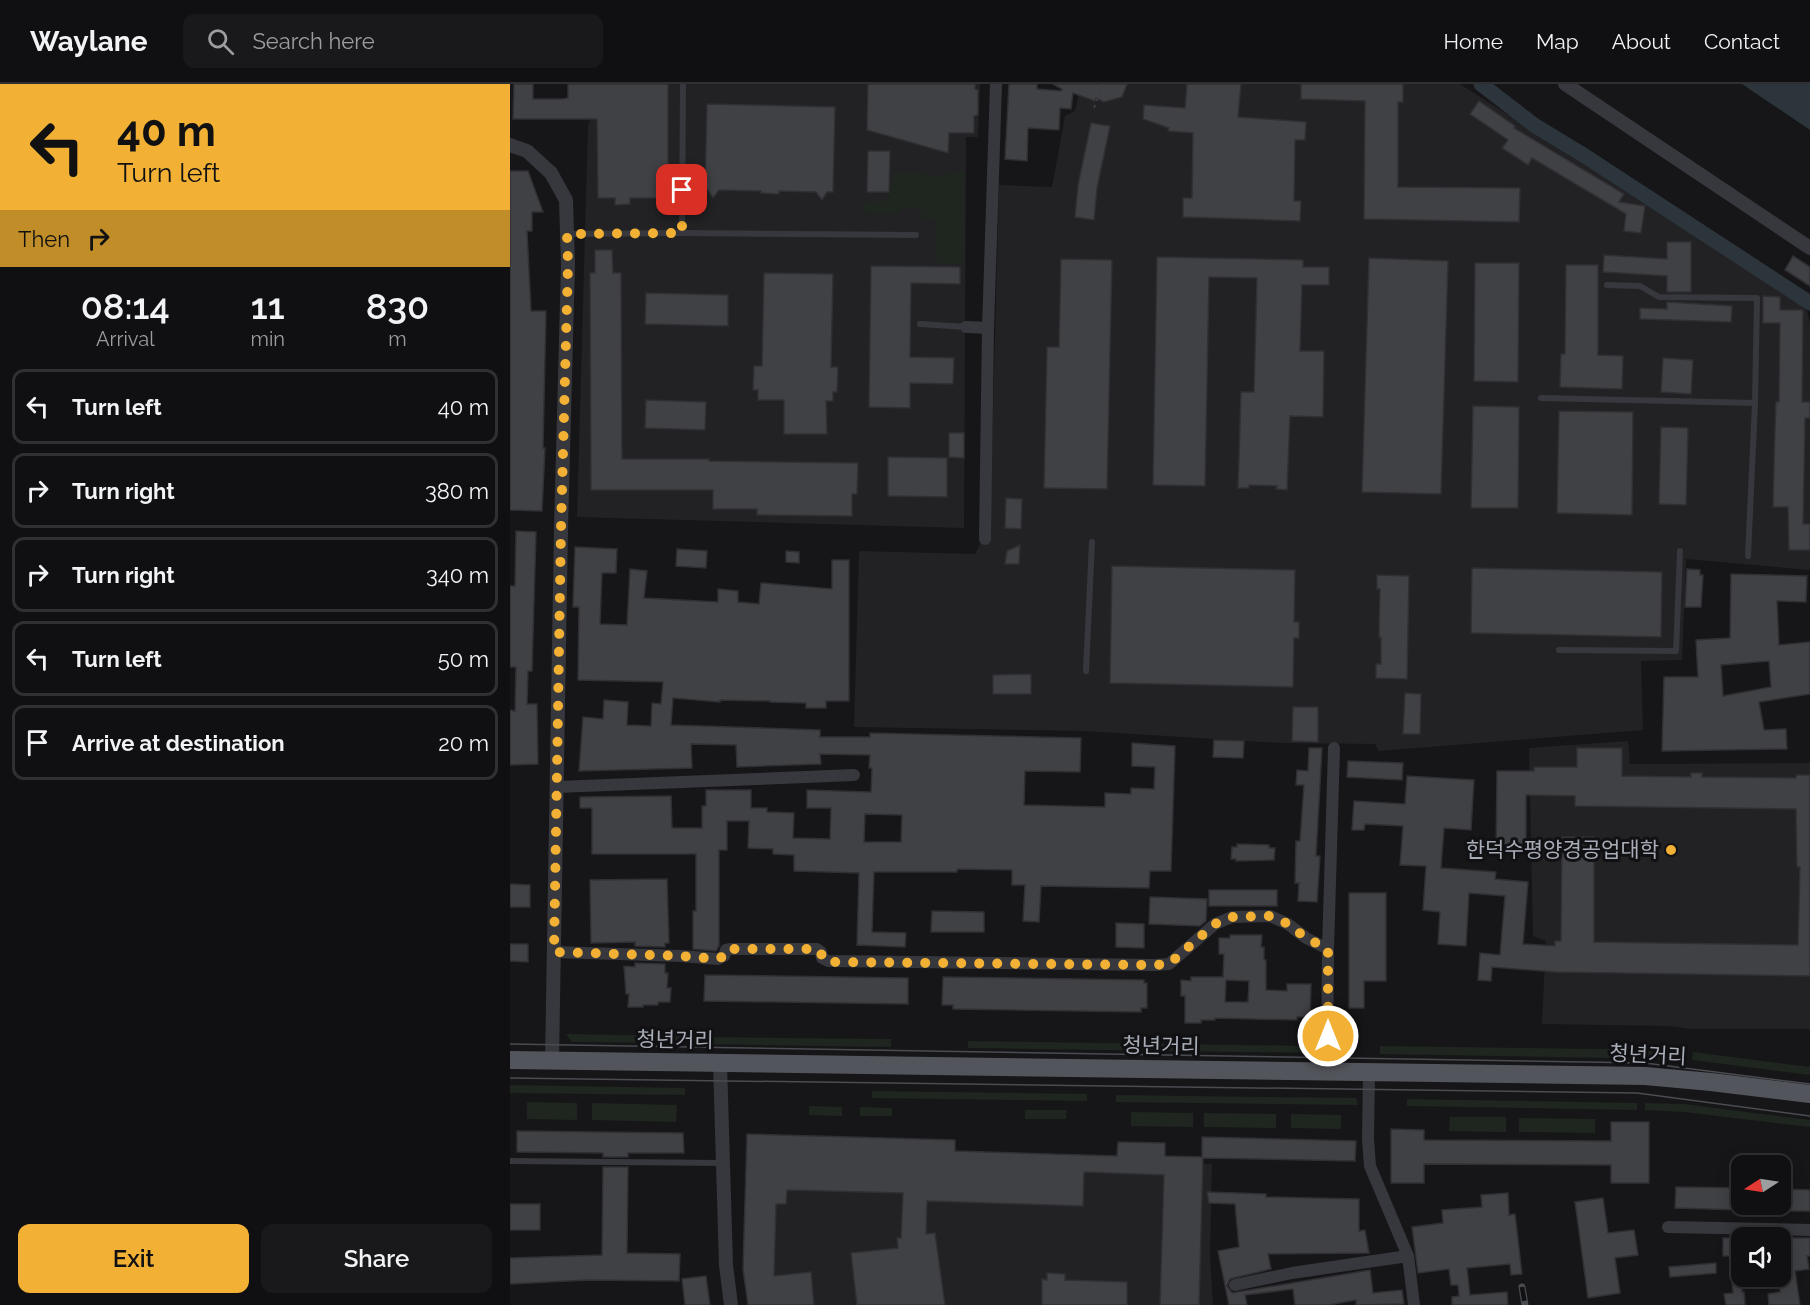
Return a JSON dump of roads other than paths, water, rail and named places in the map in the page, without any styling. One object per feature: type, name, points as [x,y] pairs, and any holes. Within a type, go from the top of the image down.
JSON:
[{"type":"main road","name":"청년거리","points":[[510,1060],[1645,1076],[1810,1094]]},
{"type":"street","points":[[986,539],[988,328],[996,84]]},
{"type":"street","points":[[1565,84],[1810,248]]},
{"type":"street","points":[[510,146],[527,151],[551,173],[566,200],[568,264],[552,1061]]},
{"type":"street","points":[[966,327],[988,328]]},
{"type":"street","points":[[1327,1071],[1334,748]]},
{"type":"street","points":[[557,788],[854,775]]},
{"type":"street","points":[[554,952],[718,959],[724,956],[726,950],[731,949],[817,949],[821,952],[822,958],[828,962],[1154,965],[1169,964],[1215,924],[1232,917],[1270,916],[1288,924],[1306,938],[1328,949]]},
{"type":"street","points":[[720,1063],[726,1265],[731,1305]]},
{"type":"street","points":[[1369,1072],[1370,1166],[1407,1256],[1414,1305]]},
{"type":"street","points":[[1668,1227],[1810,1230]]},
{"type":"street","points":[[1235,1285],[1292,1273],[1407,1256]]},
{"type":"lane","points":[[682,233],[683,84]]},
{"type":"lane","points":[[567,234],[916,235]]},
{"type":"lane","points":[[1607,285],[1640,286],[1659,297],[1757,298],[1748,556]]},
{"type":"lane","points":[[920,324],[966,327]]},
{"type":"lane","points":[[1541,398],[1755,404]]},
{"type":"lane","points":[[1086,670],[1092,542]]},
{"type":"lane","points":[[1559,650],[1676,651],[1680,551]]},
{"type":"lane","points":[[510,1161],[722,1164]]},
{"type":"waterway","points":[[1481,84],[1534,125],[1810,303]]},
{"type":"tram line","points":[[510,1044],[1645,1063],[1810,1084]]},
{"type":"tram line","points":[[510,1078],[1637,1093],[1810,1116]]},
{"type":"railway","points":[[1522,1287],[1525,1305]]},
{"type":"place","name":"한덕수평양경공업대학","points":[[1671,850]]}]
